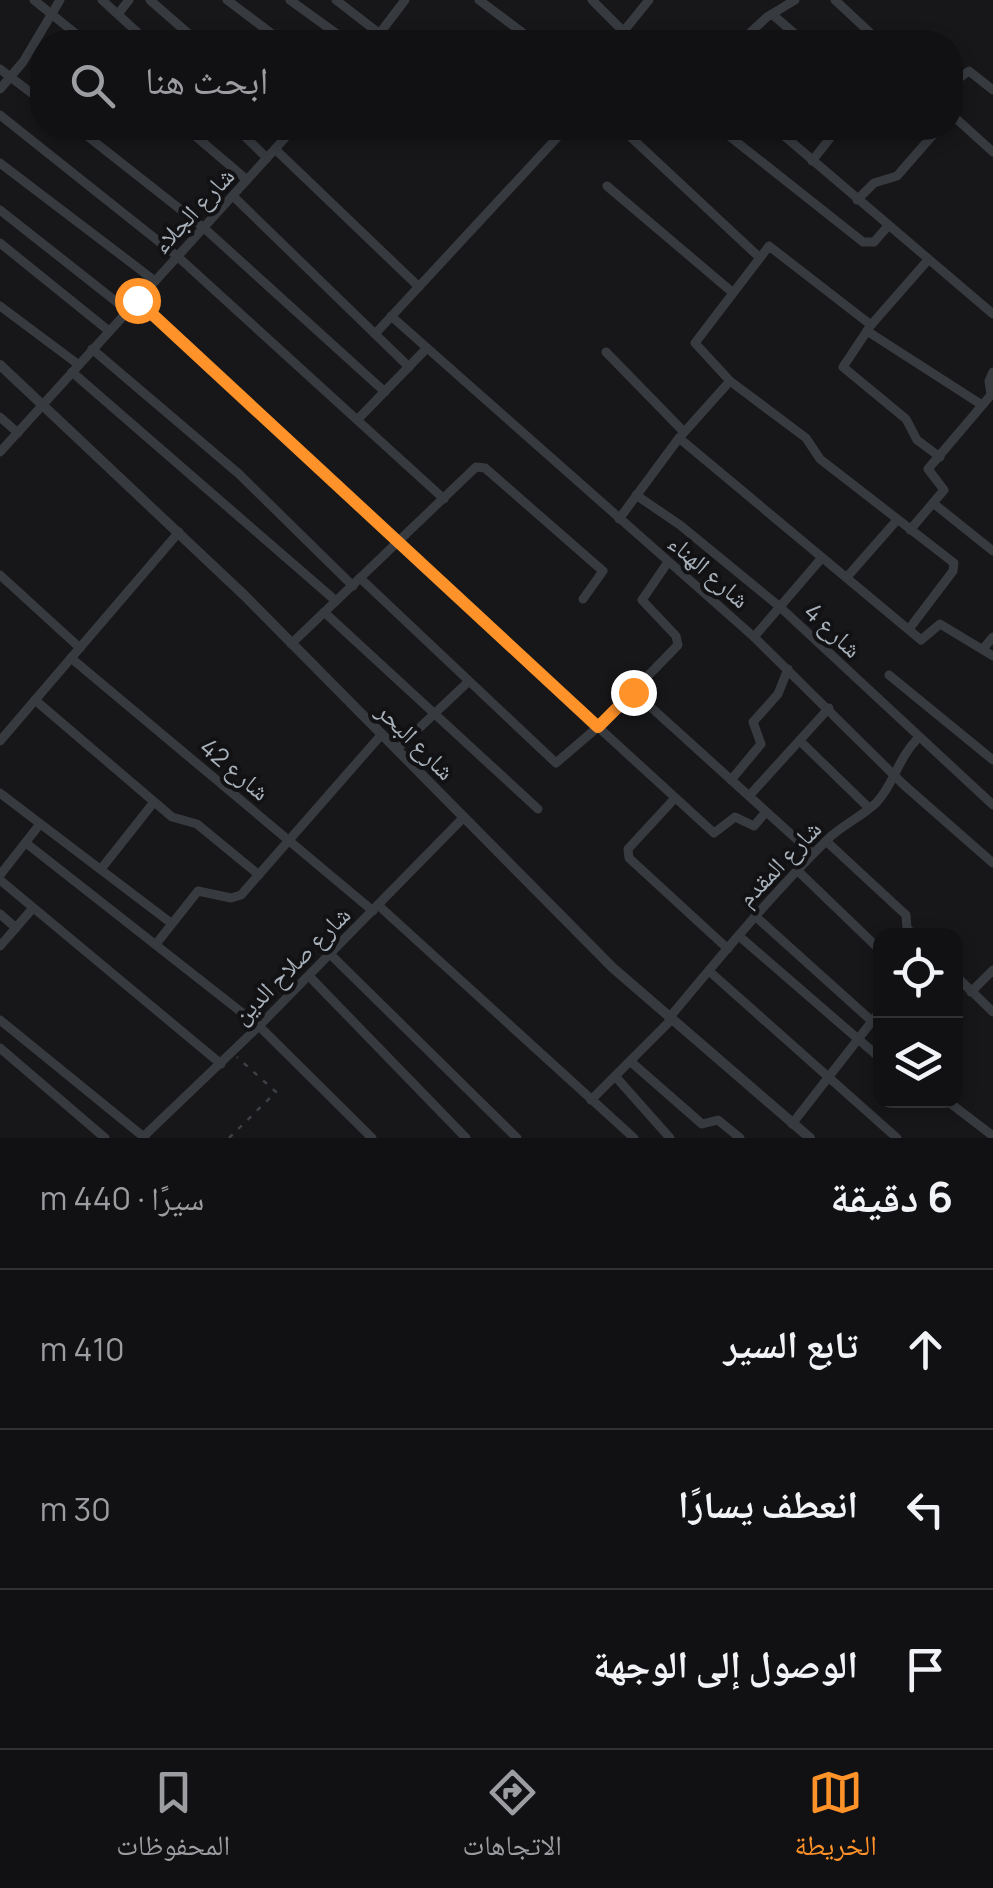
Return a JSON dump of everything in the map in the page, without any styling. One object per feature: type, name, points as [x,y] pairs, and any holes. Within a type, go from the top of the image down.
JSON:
[{"type":"street","points":[[34,0],[71,30]]},
{"type":"street","points":[[41,30],[60,0]]},
{"type":"street","points":[[102,0],[135,30]]},
{"type":"street","points":[[118,14],[129,0]]},
{"type":"street","points":[[150,0],[184,30]]},
{"type":"street","points":[[227,0],[267,30]]},
{"type":"street","points":[[290,0],[331,30]]},
{"type":"street","points":[[336,0],[368,30]]},
{"type":"street","points":[[480,0],[519,30]]},
{"type":"street","points":[[592,0],[621,30]]},
{"type":"street","points":[[625,30],[649,0]]},
{"type":"street","points":[[755,30],[794,0]]},
{"type":"street","points":[[836,0],[867,30]]},
{"type":"street","points":[[381,30],[400,2]]},
{"type":"street","points":[[772,14],[790,30]]},
{"type":"street","points":[[0,89],[30,47]]},
{"type":"street","points":[[0,69],[30,92]]},
{"type":"street","points":[[963,75],[969,70],[993,90]]},
{"type":"street","points":[[0,115],[30,139]]},
{"type":"street","points":[[963,124],[993,152]]},
{"type":"street","points":[[31,140],[177,256],[444,498]]},
{"type":"street","points":[[97,140],[204,228],[385,392]]},
{"type":"street","points":[[200,140],[247,180]]},
{"type":"street","points":[[248,140],[267,158]]},
{"type":"street","name":"شارع الجلاء","points":[[0,452],[283,140]]},
{"type":"street","points":[[375,334],[555,140]]},
{"type":"street","points":[[634,140],[759,257]]},
{"type":"street","points":[[734,140],[863,242],[874,242],[888,226]]},
{"type":"street","points":[[788,140],[993,314]]},
{"type":"street","points":[[812,161],[829,140]]},
{"type":"street","points":[[857,200],[874,182],[897,176],[928,140]]},
{"type":"street","points":[[275,149],[418,287]]},
{"type":"street","points":[[0,162],[155,281]]},
{"type":"street","points":[[607,186],[732,292]]},
{"type":"street","points":[[233,196],[409,367]]},
{"type":"street","points":[[0,210],[128,311]]},
{"type":"street","points":[[0,243],[109,331]]},
{"type":"street","points":[[909,629],[954,567],[952,560],[820,459],[806,438],[730,381],[695,340],[759,257],[773,246],[869,328],[982,406]]},
{"type":"street","points":[[928,260],[869,328],[842,368],[906,418],[918,440],[940,458]]},
{"type":"street","points":[[137,300],[714,834],[736,818],[747,827],[754,826],[766,812]]},
{"type":"street","points":[[0,306],[336,601]]},
{"type":"street","name":"شارع الهناء","points":[[392,316],[754,636],[904,785],[993,864]]},
{"type":"street","points":[[359,418],[426,348]]},
{"type":"street","points":[[92,350],[239,474],[556,763],[598,727],[678,645],[676,636],[642,600],[668,562]]},
{"type":"street","points":[[606,352],[682,435],[820,560],[924,640],[940,624],[993,656]]},
{"type":"street","name":"شارع البحر","points":[[0,365],[180,532],[670,1019],[810,1138]]},
{"type":"street","points":[[910,530],[944,488],[928,471],[991,395],[988,381],[993,372]]},
{"type":"street","points":[[619,519],[682,435],[730,381]]},
{"type":"street","points":[[0,417],[18,433]]},
{"type":"street","points":[[291,644],[476,468],[485,468],[603,571],[583,600]]},
{"type":"street","name":"شارع 4","points":[[636,496],[680,525],[780,607],[993,805]]},
{"type":"street","points":[[933,503],[993,551]]},
{"type":"street","points":[[847,578],[897,520]]},
{"type":"street","points":[[0,741],[180,532]]},
{"type":"street","points":[[754,636],[820,560]]},
{"type":"street","points":[[0,576],[80,648]]},
{"type":"street","points":[[324,612],[538,809]]},
{"type":"street","points":[[983,649],[993,637]]},
{"type":"street","name":"شارع 42","points":[[71,658],[375,908],[634,1138]]},
{"type":"street","points":[[731,780],[760,744],[752,722],[778,694],[788,669]]},
{"type":"street","points":[[889,675],[993,760]]},
{"type":"street","points":[[397,749],[468,682]]},
{"type":"street","points":[[633,692],[813,854]]},
{"type":"street","points":[[35,700],[175,819],[198,824],[260,874]]},
{"type":"street","points":[[749,796],[829,708]]},
{"type":"street","points":[[156,944],[201,889],[235,898],[291,842],[382,734]]},
{"type":"street","name":"شارع المقدم","points":[[591,1100],[670,1019],[797,870],[826,841],[870,808],[898,760],[918,738]]},
{"type":"street","points":[[800,741],[870,808]]},
{"type":"street","points":[[0,793],[171,924]]},
{"type":"street","points":[[675,798],[628,849],[629,858],[728,949]]},
{"type":"street","points":[[101,869],[154,802]]},
{"type":"street","name":"شارع صلاح الدين","points":[[144,1137],[310,976],[464,817]]},
{"type":"street","points":[[40,824],[0,878],[220,1064]]},
{"type":"street","points":[[826,841],[906,915],[907,928]]},
{"type":"street","points":[[26,843],[260,1026],[372,1138]]},
{"type":"street","points":[[797,870],[873,943]]},
{"type":"street","points":[[0,946],[33,908]]},
{"type":"street","points":[[0,914],[16,928]]},
{"type":"street","points":[[755,916],[873,1021]]},
{"type":"street","points":[[738,936],[873,1052]]},
{"type":"street","points":[[330,954],[517,1138]]},
{"type":"street","points":[[971,992],[993,970]]},
{"type":"street","points":[[708,971],[897,1138]]},
{"type":"street","points":[[310,976],[466,1138]]},
{"type":"street","points":[[963,983],[993,1012]]},
{"type":"street","points":[[0,1020],[144,1137]]},
{"type":"street","points":[[792,1124],[873,1023]]},
{"type":"street","points":[[0,1048],[105,1138]]},
{"type":"street","points":[[630,1061],[702,1124],[718,1120],[740,1138]]},
{"type":"street","points":[[615,1076],[666,1134],[654,1138]]},
{"type":"street","points":[[957,1108],[992,1134]]},
{"type":"path","points":[[230,1138],[276,1092],[232,1052]]},
{"type":"route","points":[[137,300],[598,727],[633,692]]}]
